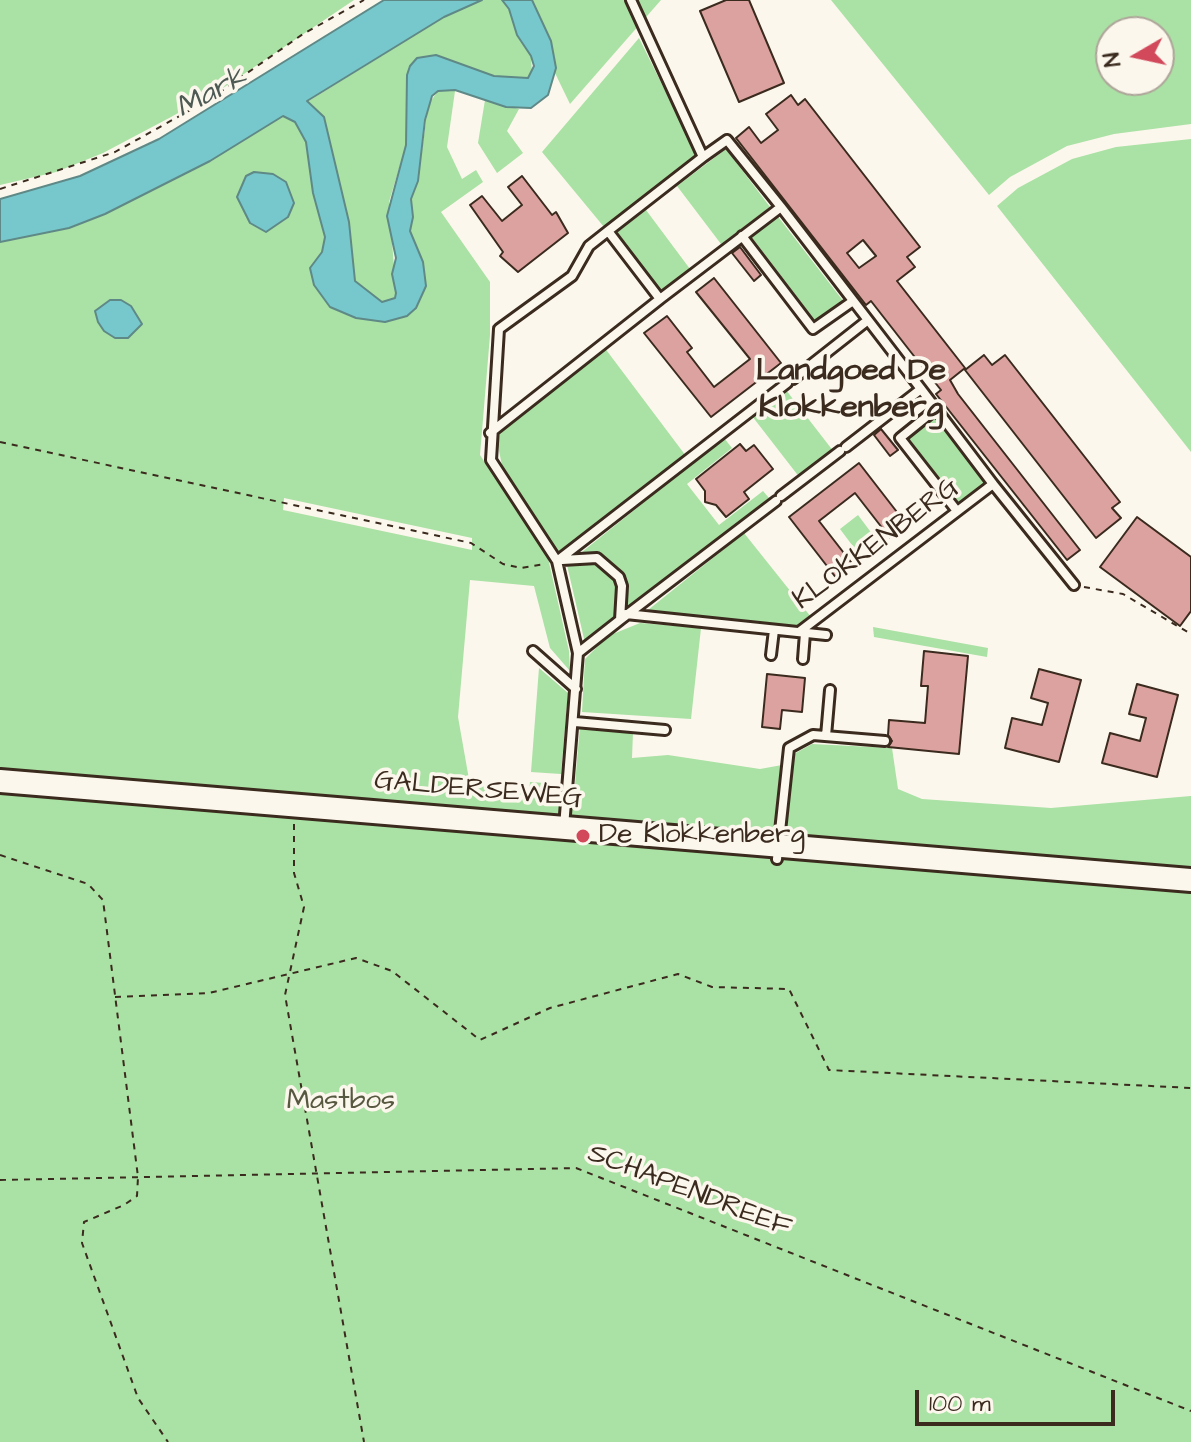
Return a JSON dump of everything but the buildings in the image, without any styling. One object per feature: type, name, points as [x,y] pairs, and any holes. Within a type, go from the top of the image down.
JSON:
[{"type":"street","name":"GALDERSEWEG","points":[[0,781],[564,828],[778,852],[1191,880]]},
{"type":"lane","points":[[631,0],[703,157]]},
{"type":"lane","points":[[564,828],[575,722],[578,653],[557,561],[491,460],[490,433],[499,329],[572,276],[589,246],[727,140],[993,484]]},
{"type":"lane","points":[[490,433],[781,207]]},
{"type":"lane","points":[[608,231],[660,299]]},
{"type":"lane","points":[[742,236],[813,329],[853,301]]},
{"type":"lane","points":[[702,253],[709,262]]},
{"type":"lane","points":[[557,561],[868,320]]},
{"type":"lane","points":[[578,653],[921,389]]},
{"type":"lane","points":[[936,409],[900,438],[957,511]]},
{"type":"lane","name":"KLOKKENBERG","points":[[802,632],[993,484],[1074,585]]},
{"type":"lane","points":[[557,561],[577,557],[597,558],[611,569],[622,586],[623,617]]},
{"type":"lane","name":"KLOKKENBERG","points":[[623,617],[826,635]]},
{"type":"lane","points":[[771,655],[774,630]]},
{"type":"lane","points":[[802,632],[803,659]]},
{"type":"lane","points":[[533,651],[576,689]]},
{"type":"lane","points":[[826,736],[830,690]]},
{"type":"lane","points":[[575,722],[665,730]]},
{"type":"lane","points":[[778,852],[789,748],[813,735],[885,741]]},
{"type":"path","points":[[0,189],[115,152],[210,99],[303,34],[364,0]]},
{"type":"path","points":[[0,442],[471,543],[503,564],[521,568],[557,561]]},
{"type":"path","points":[[1074,585],[1123,594],[1191,634]]},
{"type":"path","points":[[296,807],[292,838],[294,873],[304,907],[285,995],[364,1442]]},
{"type":"path","points":[[0,855],[88,884],[103,900],[138,1177],[137,1196],[84,1222],[82,1243],[138,1398],[168,1442]]},
{"type":"path","points":[[115,997],[209,993],[356,958],[392,971],[480,1040],[550,1008],[678,974],[712,987],[789,989],[829,1070],[1191,1088]]},
{"type":"path","name":"SCHAPENDREEF","points":[[0,1180],[576,1168],[1191,1411]]},
{"type":"green space","points":[[0,0],[354,0],[223,88],[103,153],[56,172],[0,185]]},
{"type":"green space","points":[[482,0],[502,0],[509,9],[517,35],[531,56],[532,73],[528,78],[513,79],[407,76],[406,145],[389,202],[396,293],[395,298],[382,302],[355,281],[349,222],[322,117],[307,102],[444,17]]},
{"type":"green space","points":[[532,0],[661,0],[570,104],[555,73],[551,41]]},
{"type":"green space","points":[[831,0],[1191,0],[1191,124],[1114,134],[1067,146],[1010,177],[989,195]]},
{"type":"green space","points":[[639,38],[697,155],[604,227],[542,152]]},
{"type":"green space","name":"Mastbos","points":[[438,91],[455,91],[447,147],[462,179],[476,170],[483,182],[441,212],[490,282],[490,335],[480,455],[548,558],[569,651],[570,671],[550,648],[534,586],[470,580],[458,717],[470,785],[529,791],[530,782],[560,784],[559,794],[574,796],[580,726],[633,732],[632,758],[668,755],[760,769],[793,763],[794,754],[812,744],[892,748],[898,789],[922,799],[1051,808],[1191,796],[1191,1442],[0,1442],[0,242],[69,228],[105,214],[210,161],[283,116],[295,122],[306,142],[325,237],[322,252],[310,268],[356,318],[426,286],[423,262],[410,231],[413,217],[411,199],[418,181],[428,105]],"holes":[[[284,498],[472,538],[472,550],[283,510]]]},
{"type":"green space","points":[[485,100],[519,109],[507,131],[523,153],[497,173],[478,143]]},
{"type":"green space","points":[[1191,139],[1191,452],[997,206],[1018,188],[1072,159],[1116,147]]},
{"type":"green space","points":[[726,149],[770,207],[721,244],[677,186]]},
{"type":"green space","points":[[646,210],[690,269],[660,292],[615,234]]},
{"type":"green space","points":[[776,214],[844,302],[817,323],[750,235]]},
{"type":"green space","points":[[604,347],[686,456],[558,552],[503,470],[498,446],[500,429]]},
{"type":"green space","points":[[786,390],[834,452],[800,478],[752,416]]},
{"type":"green space","points":[[934,415],[986,482],[959,503],[907,436]]},
{"type":"green space","points":[[724,438],[732,448],[687,484],[719,525],[763,491],[769,498],[625,611],[628,597],[621,572],[604,558],[582,552]]},
{"type":"green space","points":[[858,515],[876,539],[858,553],[840,529]]},
{"type":"green space","points":[[744,533],[811,617],[798,626],[648,610]]},
{"type":"green space","points":[[577,561],[599,566],[613,578],[619,597],[614,620],[585,643],[567,565]]},
{"type":"green space","points":[[640,623],[701,628],[691,719],[582,712],[585,659],[608,636]]},
{"type":"green space","points":[[873,627],[988,648],[987,657],[874,637]]},
{"type":"green space","points":[[539,668],[568,693],[561,774],[531,772]]},
{"type":"water","points":[[384,0],[482,0],[444,17],[307,101],[324,117],[349,222],[355,281],[382,302],[395,298],[396,293],[392,274],[396,258],[387,216],[406,145],[407,75],[410,66],[417,58],[436,55],[494,76],[528,78],[534,66],[531,56],[517,35],[509,9],[502,0],[532,0],[551,41],[556,68],[548,95],[531,108],[506,107],[455,90],[438,91],[432,96],[425,120],[418,181],[411,199],[413,217],[410,231],[423,262],[426,286],[416,308],[407,316],[385,322],[356,318],[330,307],[314,285],[310,268],[322,252],[325,237],[313,193],[306,142],[295,122],[283,116],[210,161],[105,214],[69,228],[0,242],[0,199],[80,176],[159,139]]},
{"type":"water","points":[[254,172],[273,174],[286,182],[294,203],[288,217],[266,232],[250,223],[237,197],[246,176]]},
{"type":"water","points":[[110,300],[121,300],[131,306],[142,324],[128,338],[115,338],[104,331],[98,322],[95,311]]},
{"type":"place","name":"De Klokkenberg","points":[[583,836]]},
{"type":"district","name":"Landgoed De Klokkenberg","points":[[851,390]]},
{"type":"water label","name":"Mark","points":[[212,94]]}]
